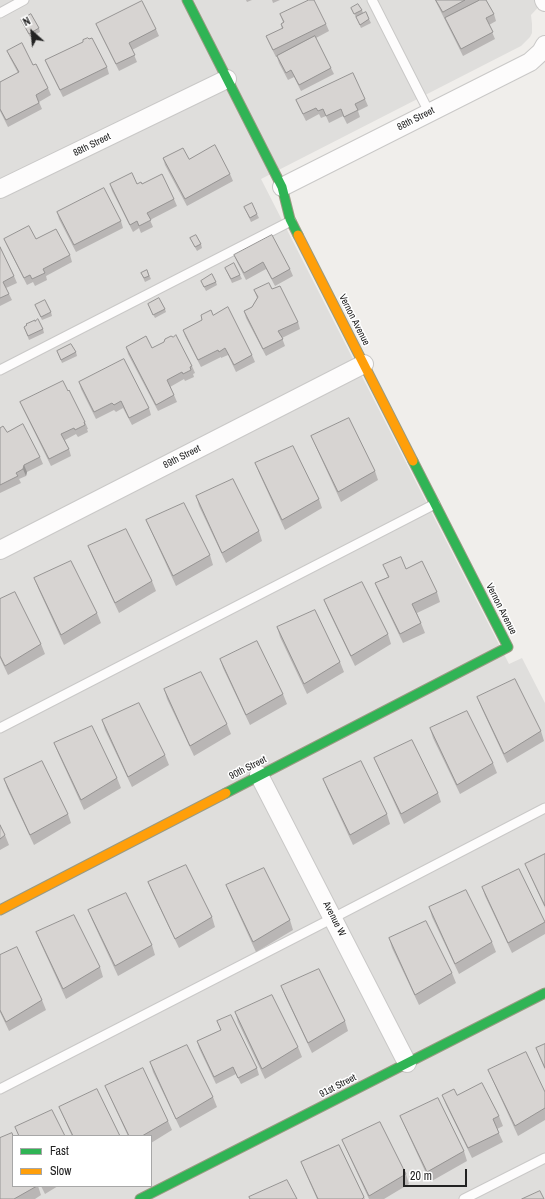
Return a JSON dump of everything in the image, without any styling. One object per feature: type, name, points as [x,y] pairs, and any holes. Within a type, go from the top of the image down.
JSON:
[{"type":"street","name":"Vernon Avenue","points":[[187,0],[282,187],[291,221],[508,647]]},
{"type":"street","name":"88th Street","points":[[282,187],[530,62],[541,52],[545,45]]},
{"type":"street","name":"88th Street","points":[[0,189],[227,79]]},
{"type":"street","name":"89th Street","points":[[0,550],[364,364]]},
{"type":"street","name":"90th Street","points":[[0,910],[508,647]]},
{"type":"street","name":"Avenue W","points":[[259,775],[407,1063]]},
{"type":"street","name":"91st Street","points":[[140,1199],[545,993]]},
{"type":"lane","points":[[0,12],[24,0]]},
{"type":"lane","points":[[372,0],[429,112]]},
{"type":"lane","points":[[0,370],[291,221]]},
{"type":"lane","points":[[0,728],[435,504]]},
{"type":"lane","points":[[0,1089],[545,808]]},
{"type":"lane","points":[[464,1199],[545,1158]]},
{"type":"shaded area","points":[[0,0],[545,0],[531,15],[532,33],[521,46],[261,179],[509,664],[522,658],[545,703],[545,1199],[0,1199]]},
{"type":"building","points":[[309,0],[314,0],[326,24],[273,50],[266,36],[283,28],[281,24],[284,22],[280,14]]},
{"type":"building","points":[[436,0],[465,0],[443,12]]},
{"type":"building","points":[[480,0],[486,0],[494,14],[486,18],[493,32],[461,49],[445,18]]},
{"type":"building","points":[[142,1],[156,29],[129,43],[135,55],[116,64],[96,24]]},
{"type":"building","points":[[358,4],[362,10],[354,14],[351,8]]},
{"type":"building","points":[[366,12],[369,19],[360,25],[356,17]]},
{"type":"building","points":[[31,14],[39,28],[29,34],[21,20]]},
{"type":"building","points":[[315,36],[331,68],[299,85],[291,70],[286,73],[277,56]]},
{"type":"building","points":[[92,38],[107,67],[60,90],[45,60],[83,42],[83,40]]},
{"type":"building","points":[[22,43],[33,65],[36,64],[48,88],[36,95],[39,103],[6,120],[0,109],[0,82],[19,72],[7,51]]},
{"type":"building","points":[[353,73],[365,99],[355,104],[358,110],[344,117],[341,109],[326,116],[323,109],[318,111],[316,108],[303,114],[296,100]]},
{"type":"building","points":[[215,145],[230,174],[185,199],[163,158],[183,148],[189,159]]},
{"type":"building","points":[[132,173],[137,184],[141,182],[142,184],[162,174],[174,199],[147,213],[151,220],[139,226],[137,221],[130,225],[110,184]]},
{"type":"building","points":[[104,188],[121,221],[74,245],[57,212]]},
{"type":"building","points":[[252,203],[257,214],[250,218],[244,207]]},
{"type":"building","points":[[29,226],[36,239],[56,229],[70,255],[43,269],[45,273],[32,279],[30,275],[24,278],[4,239]]},
{"type":"building","points":[[196,235],[201,244],[195,247],[190,238]]},
{"type":"building","points":[[272,235],[290,269],[272,279],[263,262],[244,273],[234,255]]},
{"type":"building","points":[[0,247],[14,276],[3,282],[9,294],[0,298]]},
{"type":"building","points":[[234,263],[240,275],[231,279],[225,268]]},
{"type":"building","points":[[147,270],[149,276],[144,278],[141,273]]},
{"type":"building","points":[[212,274],[216,282],[204,287],[201,281]]},
{"type":"building","points":[[269,283],[272,289],[280,286],[298,322],[278,331],[283,339],[263,349],[244,311],[252,307],[258,297],[254,290]]},
{"type":"building","points":[[159,298],[165,309],[153,315],[148,304]]},
{"type":"building","points":[[45,300],[51,312],[41,317],[35,305]]},
{"type":"building","points":[[228,307],[252,355],[234,365],[225,348],[219,352],[218,350],[198,360],[183,330],[202,320],[201,315],[211,310],[213,315]]},
{"type":"building","points":[[38,319],[43,329],[28,336],[24,327],[27,325],[26,324]]},
{"type":"building","points":[[176,335],[192,366],[190,367],[191,370],[183,374],[182,372],[167,380],[174,395],[156,405],[126,347],[146,336],[152,348],[164,342],[165,339]]},
{"type":"building","points":[[71,344],[76,352],[61,360],[57,351]]},
{"type":"building","points":[[124,359],[149,408],[129,418],[121,401],[114,405],[112,403],[94,412],[79,382]]},
{"type":"building","points":[[63,381],[85,422],[85,425],[61,434],[69,449],[49,459],[20,402]]},
{"type":"building","points":[[349,418],[375,471],[338,492],[311,436]]},
{"type":"building","points":[[23,424],[40,457],[24,465],[23,469],[16,473],[18,476],[0,485],[0,428],[3,426],[7,432]]},
{"type":"building","points":[[293,446],[319,499],[282,520],[255,463]]},
{"type":"building","points":[[233,479],[259,531],[222,553],[196,496]]},
{"type":"building","points":[[184,503],[210,555],[173,576],[146,520]]},
{"type":"building","points":[[126,529],[152,581],[115,603],[88,546]]},
{"type":"building","points":[[401,557],[406,569],[422,561],[437,592],[412,604],[421,623],[400,634],[375,583],[389,577],[383,565]]},
{"type":"building","points":[[71,561],[97,613],[61,635],[34,578]]},
{"type":"building","points":[[362,582],[388,634],[351,656],[324,600]]},
{"type":"building","points":[[15,592],[41,644],[5,666],[0,656],[0,599]]},
{"type":"building","points":[[315,610],[340,662],[304,684],[277,627]]},
{"type":"building","points":[[257,641],[283,694],[246,715],[220,659]]},
{"type":"building","points":[[201,672],[227,724],[190,746],[164,689]]},
{"type":"building","points":[[515,679],[541,731],[504,754],[477,697]]},
{"type":"building","points":[[139,703],[165,755],[128,777],[102,720]]},
{"type":"building","points":[[467,711],[493,763],[457,785],[430,728]]},
{"type":"building","points":[[92,726],[117,778],[81,800],[54,743]]},
{"type":"building","points":[[412,740],[438,793],[401,814],[374,758]]},
{"type":"building","points":[[42,761],[68,814],[30,835],[4,779]]},
{"type":"building","points":[[361,761],[387,814],[350,835],[323,779]]},
{"type":"building","points":[[0,825],[5,835],[0,839]]},
{"type":"building","points":[[545,854],[545,906],[525,864]]},
{"type":"building","points":[[186,865],[212,917],[175,939],[148,882]]},
{"type":"building","points":[[264,868],[290,920],[253,942],[226,885]]},
{"type":"building","points":[[519,869],[545,922],[508,943],[482,887]]},
{"type":"building","points":[[466,890],[492,942],[455,964],[429,907]]},
{"type":"building","points":[[126,893],[152,945],[115,966],[88,910]]},
{"type":"building","points":[[74,915],[100,967],[63,989],[36,932]]},
{"type":"building","points":[[426,921],[452,973],[415,995],[389,938]]},
{"type":"building","points":[[17,947],[42,1000],[6,1022],[0,1010],[0,955]]},
{"type":"building","points":[[319,969],[345,1021],[308,1043],[281,986]]},
{"type":"building","points":[[272,995],[298,1047],[262,1069],[235,1012]]},
{"type":"building","points":[[231,1015],[257,1068],[238,1078],[233,1067],[214,1077],[197,1041],[221,1030],[217,1021]]},
{"type":"building","points":[[545,1044],[545,1068],[536,1048]]},
{"type":"building","points":[[187,1045],[213,1097],[176,1119],[150,1062]]},
{"type":"building","points":[[526,1052],[545,1092],[545,1108],[515,1126],[488,1070]]},
{"type":"building","points":[[143,1068],[168,1121],[144,1135],[129,1135],[105,1086]]},
{"type":"building","points":[[482,1083],[499,1116],[493,1119],[499,1133],[468,1148],[442,1095],[454,1089],[457,1095]]},
{"type":"building","points":[[97,1089],[120,1135],[73,1135],[59,1107]]},
{"type":"building","points":[[438,1098],[464,1151],[427,1172],[400,1116]]},
{"type":"building","points":[[52,1110],[64,1135],[19,1135],[15,1127]]},
{"type":"building","points":[[380,1122],[406,1174],[369,1196],[342,1140]]},
{"type":"building","points":[[12,1133],[13,1135],[12,1187],[35,1187],[14,1199],[0,1199],[0,1138]]},
{"type":"building","points":[[339,1145],[364,1197],[362,1199],[318,1199],[301,1162]]},
{"type":"building","points":[[287,1180],[297,1199],[250,1199],[249,1197]]},
{"type":"building","points":[[540,1191],[544,1199],[522,1199]]},
{"type":"traffic: fast","points":[[187,0],[282,187],[290,219],[298,235]]},
{"type":"traffic: fast","points":[[226,793],[508,647],[413,461]]},
{"type":"traffic: fast","points":[[140,1199],[545,993]]},
{"type":"traffic: slow","points":[[298,235],[413,461]]},
{"type":"traffic: slow","points":[[0,910],[226,793]]}]
